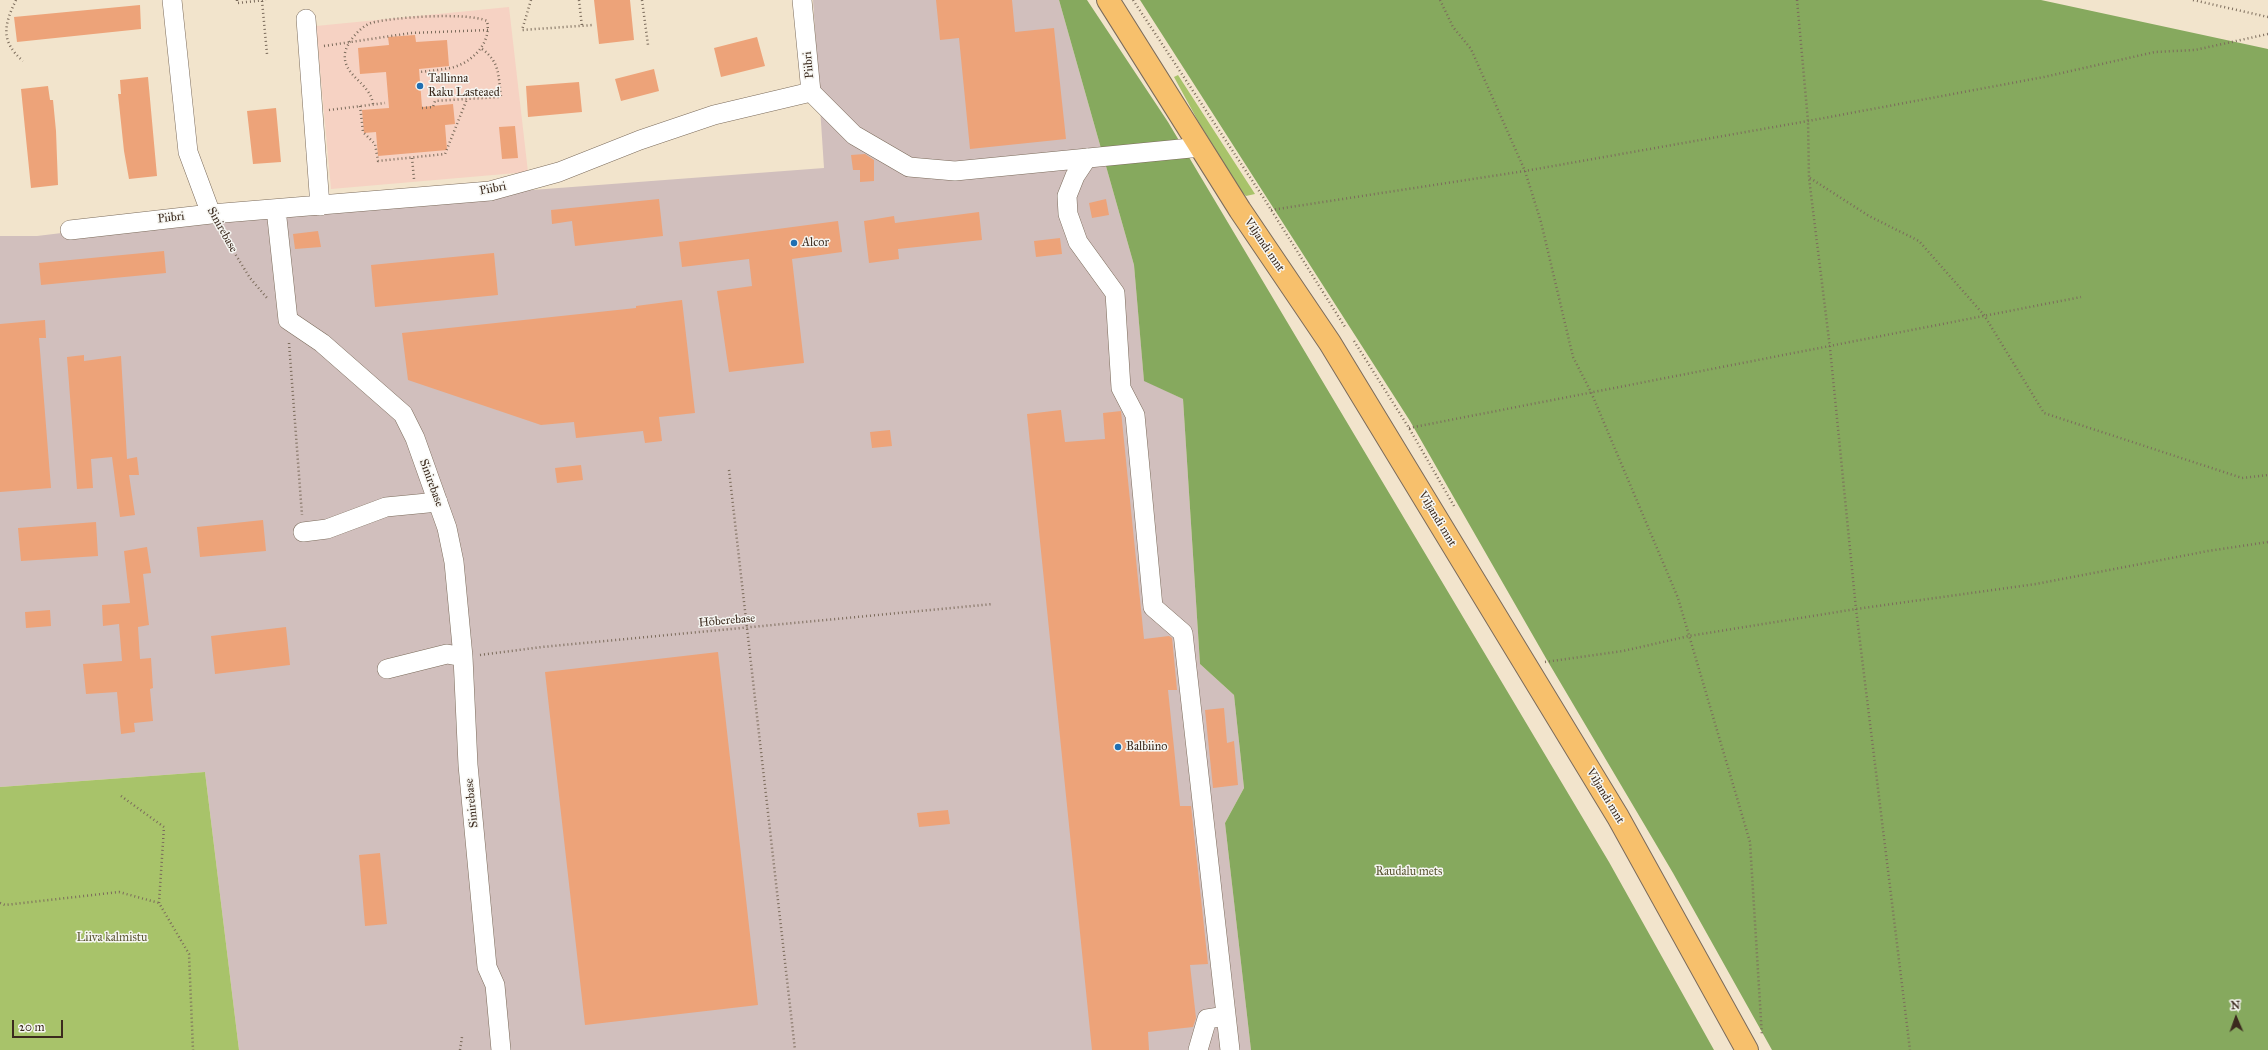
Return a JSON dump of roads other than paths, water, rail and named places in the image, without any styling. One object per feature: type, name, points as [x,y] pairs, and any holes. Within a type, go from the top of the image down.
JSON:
[{"type":"main road","name":"Viljandi mnt","points":[[1108,0],[1240,210],[1330,343],[1755,1045]]},
{"type":"street","name":"Sinirebase","points":[[172,0],[188,152],[211,214]]},
{"type":"street","name":"Piibri","points":[[70,230],[211,214],[490,191],[559,172],[640,140],[714,115],[811,92],[802,0]]},
{"type":"street","points":[[306,19],[320,206]]},
{"type":"street","points":[[811,92],[854,135],[909,167],[955,171],[1201,147]]},
{"type":"street","points":[[1088,158],[1075,176],[1068,196],[1068,214],[1078,242],[1115,293],[1121,388],[1135,415],[1153,607],[1183,633],[1230,1050]]},
{"type":"street","name":"Sinirebase","points":[[276,209],[288,320],[322,343],[403,414],[415,438],[447,528],[454,562],[463,657],[468,766],[488,987],[501,1050]]},
{"type":"street","points":[[303,532],[327,529],[386,507],[438,502]]},
{"type":"street","points":[[387,669],[447,654],[463,657]]},
{"type":"street","points":[[1198,1050],[1207,1019],[1226,1016]]},
{"type":"place","name":"Tallinna Raku Lasteaed","points":[[420,86]]},
{"type":"place","name":"Alcor","points":[[794,243]]},
{"type":"place","name":"Balbiino","points":[[1118,747]]},
{"type":"park label","name":"Raudalu mets","points":[[1409,872]]},
{"type":"park label","name":"Liiva kalmistu","points":[[112,938]]}]
